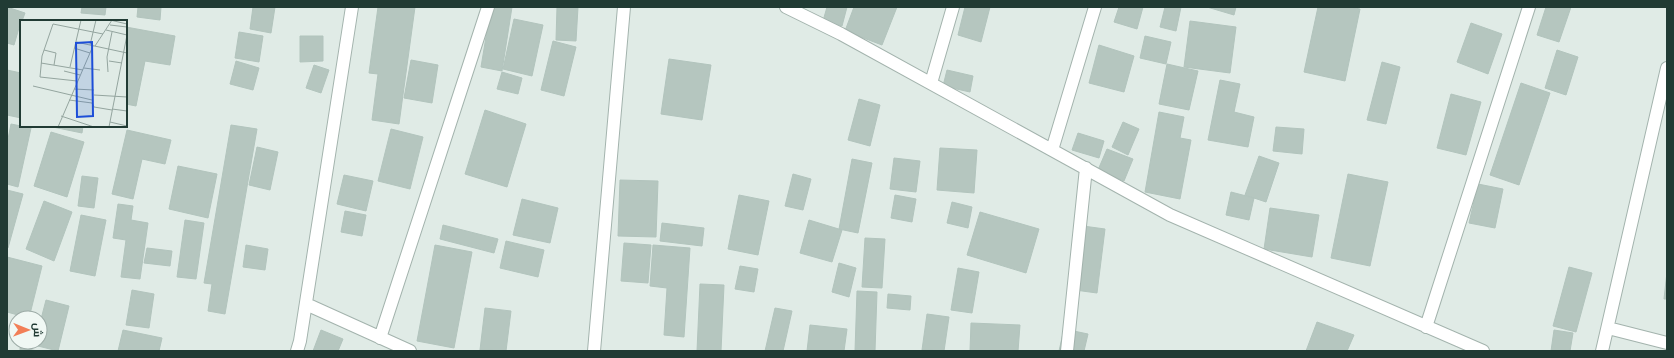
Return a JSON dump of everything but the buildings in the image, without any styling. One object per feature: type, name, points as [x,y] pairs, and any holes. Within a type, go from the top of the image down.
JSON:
[{"type":"street","points":[[297,351],[306,304],[352,7]]},
{"type":"street","points":[[380,338],[488,7]]},
{"type":"street","points":[[594,351],[624,7]]},
{"type":"street","points":[[931,83],[953,7]]},
{"type":"street","points":[[1052,150],[1095,7]]},
{"type":"street","points":[[1426,327],[1529,7]]},
{"type":"street","points":[[792,8],[1170,215],[1483,351]]},
{"type":"street","points":[[1602,351],[1667,68]]},
{"type":"street","points":[[1067,351],[1086,168]]},
{"type":"street","points":[[306,304],[410,351]]},
{"type":"street","points":[[1608,328],[1667,343]]}]
